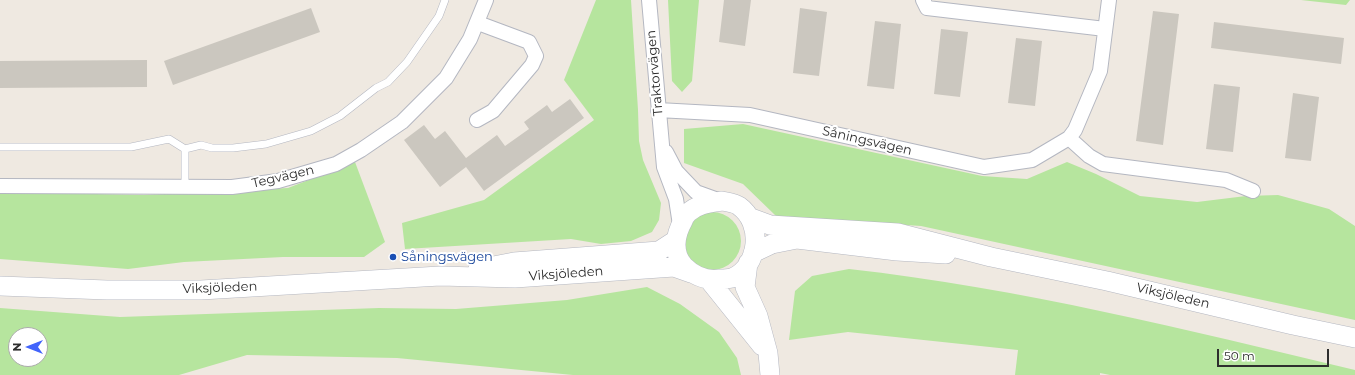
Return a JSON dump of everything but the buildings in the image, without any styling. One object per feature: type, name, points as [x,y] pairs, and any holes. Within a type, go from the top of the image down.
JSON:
[{"type":"main road","points":[[751,258],[740,272],[731,278],[709,280],[690,273],[681,263],[676,254],[678,233],[687,213],[702,204],[722,201],[738,206],[751,218],[755,231],[756,243],[751,258],[745,287],[758,316],[768,353],[770,375]]},
{"type":"main road","name":"Viksjöleden","points":[[751,218],[770,225],[898,233],[991,257],[1107,281],[1292,325],[1355,338]]},
{"type":"main road","name":"Viksjöleden","points":[[440,276],[514,262],[659,251],[678,233]]},
{"type":"main road","name":"Viksjöleden","points":[[751,258],[772,244],[797,239],[897,251],[991,257]]},
{"type":"main road","name":"Viksjöleden","points":[[0,286],[107,290],[201,290],[440,276],[515,278],[674,267],[690,273]]},
{"type":"main road","points":[[709,280],[768,353]]},
{"type":"street","name":"Tegvägen","points":[[0,186],[232,187],[278,181],[336,164],[361,150],[402,122],[446,78],[470,39],[478,23],[486,0]]},
{"type":"street","name":"Traktorvägen","points":[[649,0],[664,167],[676,199],[678,233]]},
{"type":"street","points":[[923,0],[927,8],[1105,29]]},
{"type":"street","name":"Såningsvägen","points":[[658,110],[750,115],[984,167],[1032,160],[1069,138],[1075,130],[1100,71],[1109,0]]},
{"type":"street","points":[[477,120],[493,111],[532,65],[536,56],[529,42],[478,23]]},
{"type":"street","points":[[1069,138],[1089,156],[1103,164],[1226,180],[1253,191]]},
{"type":"street","name":"Traktorvägen","points":[[663,146],[676,171],[696,192],[722,201]]},
{"type":"lane","points":[[0,147],[131,147],[169,138],[185,149],[201,145],[212,148],[233,148],[266,144],[311,131],[340,116],[376,88],[388,82],[407,62],[439,16],[445,0]]},
{"type":"lane","points":[[185,149],[186,187]]},
{"type":"green space","points":[[596,0],[631,0],[639,141],[643,160],[661,203],[659,220],[652,232],[631,241],[601,244],[571,239],[405,249],[402,223],[484,200],[594,120],[564,80]]},
{"type":"green space","points":[[668,0],[699,0],[692,81],[682,92],[672,81]]},
{"type":"green space","points":[[1301,0],[1350,0],[1346,5]]},
{"type":"green space","points":[[743,124],[982,176],[1027,179],[1067,162],[1096,174],[1140,196],[1197,202],[1246,196],[1278,195],[1329,209],[1355,226],[1355,320],[921,226],[776,216],[743,184],[684,163],[684,129]]},
{"type":"green space","points":[[355,162],[385,242],[364,257],[283,257],[184,262],[128,269],[0,259],[0,192],[144,195],[288,188]]},
{"type":"green space","points":[[712,212],[728,217],[736,225],[741,241],[736,257],[728,265],[712,270],[696,265],[688,257],[683,241],[688,225],[696,217]]},
{"type":"green space","points":[[849,269],[977,287],[1167,325],[1355,370],[1355,375],[1110,375],[1100,373],[1100,375],[1015,375],[1018,350],[848,332],[789,340],[795,291],[812,276]]},
{"type":"green space","points":[[647,287],[680,304],[719,332],[737,358],[741,375],[573,375],[397,358],[247,355],[179,375],[0,375],[0,308],[120,317],[379,308],[456,309],[567,300]]},
{"type":"place","name":"Såningsvägen","points":[[393,257]]}]
